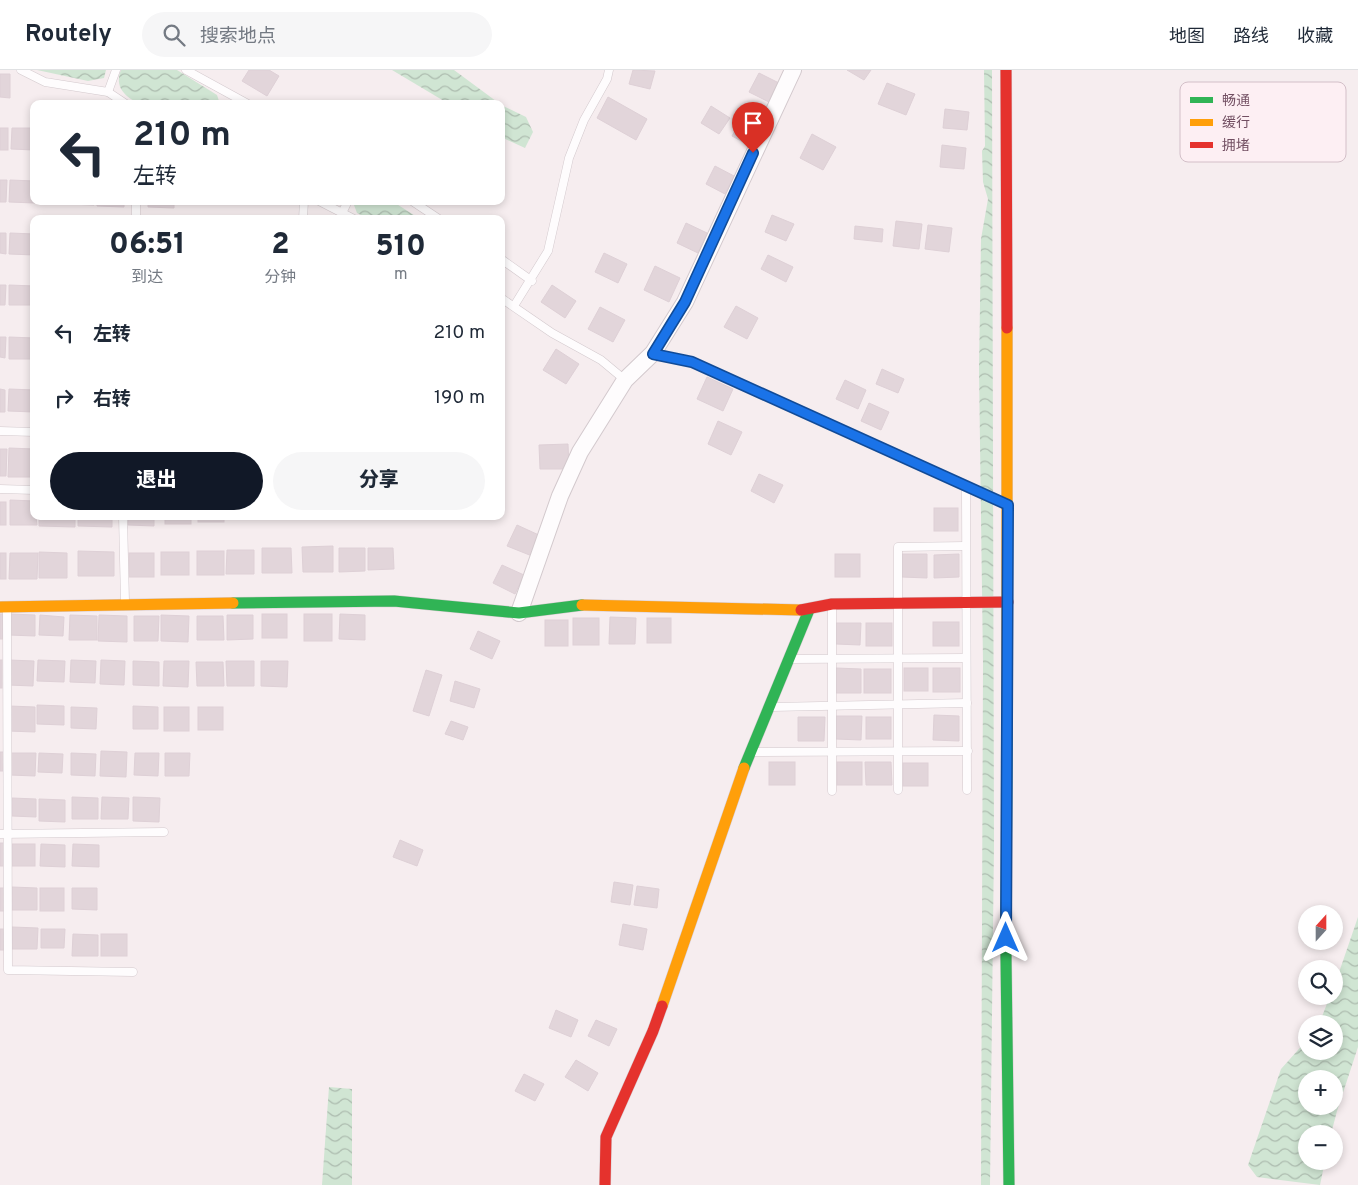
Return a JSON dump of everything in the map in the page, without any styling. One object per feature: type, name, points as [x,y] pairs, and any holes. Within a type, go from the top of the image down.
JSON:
[{"type":"street","points":[[520,613],[560,496],[580,452],[625,380],[653,354],[685,302],[793,70]]},
{"type":"street","points":[[1006,70],[1008,505],[1003,602],[1009,1185]]},
{"type":"street","points":[[3,607],[394,601],[520,613],[578,605],[808,610],[832,604],[1003,602]]},
{"type":"street","points":[[605,1185],[606,1137],[653,1031],[749,752],[808,610]]},
{"type":"lane","points":[[21,70],[45,82],[108,92],[120,100]]},
{"type":"lane","points":[[108,92],[116,70]]},
{"type":"lane","points":[[186,70],[241,100]]},
{"type":"lane","points":[[514,306],[532,281],[548,251],[569,158],[584,120],[607,79],[609,70]]},
{"type":"lane","points":[[327,205],[346,215]]},
{"type":"lane","points":[[342,213],[346,205]]},
{"type":"lane","points":[[418,205],[433,215]]},
{"type":"lane","points":[[505,261],[532,281]]},
{"type":"lane","points":[[505,300],[552,334],[601,360],[625,380]]},
{"type":"lane","points":[[653,354],[692,362],[975,492],[1008,505]]},
{"type":"lane","points":[[0,431],[30,432]]},
{"type":"lane","points":[[966,487],[967,790]]},
{"type":"lane","points":[[0,489],[30,490]]},
{"type":"lane","points":[[123,520],[125,606]]},
{"type":"lane","points":[[898,790],[898,547],[965,546]]},
{"type":"lane","points":[[832,604],[832,791]]},
{"type":"lane","points":[[3,607],[6,740],[4,834],[8,970],[132,972]]},
{"type":"lane","points":[[787,659],[966,658]]},
{"type":"lane","points":[[768,707],[967,703]]},
{"type":"lane","points":[[749,752],[968,751]]},
{"type":"lane","points":[[4,834],[164,832]]},
{"type":"water","points":[[37,70],[106,70],[104,78],[88,81]]},
{"type":"water","points":[[121,70],[177,70],[217,95],[219,100],[133,100],[122,91],[119,76]]},
{"type":"water","points":[[392,70],[454,70],[495,100],[442,100]]},
{"type":"water","points":[[984,70],[992,70],[994,845],[990,1185],[981,1185],[983,663],[979,370],[981,239],[988,199],[983,182],[982,151],[985,146]]},
{"type":"water","points":[[505,107],[526,117],[533,132],[525,148],[505,139]]},
{"type":"water","points":[[354,205],[398,205],[414,215],[361,215],[357,213]]},
{"type":"water","points":[[1358,917],[1358,1047],[1343,1093],[1343,1070],[1298,1070],[1298,1115],[1336,1115],[1333,1125],[1298,1125],[1298,1170],[1323,1170],[1320,1185],[1257,1177],[1248,1165],[1281,1069],[1298,1050],[1298,1060],[1343,1060],[1343,1015],[1323,1015],[1326,1005],[1343,1005],[1343,961]]},
{"type":"water","points":[[329,1087],[352,1089],[352,1185],[322,1185]]},
{"type":"building","points":[[249,70],[269,70],[279,76],[267,96],[242,81]]},
{"type":"building","points":[[633,70],[655,71],[650,89],[629,84]]},
{"type":"building","points":[[847,70],[871,70],[864,80]]},
{"type":"building","points":[[759,73],[781,84],[771,103],[749,92]]},
{"type":"building","points":[[0,74],[10,74],[10,98],[0,97]]},
{"type":"building","points":[[887,83],[915,94],[906,115],[878,104]]},
{"type":"building","points":[[608,97],[647,119],[636,140],[597,118]]},
{"type":"building","points":[[711,106],[730,118],[719,134],[701,123]]},
{"type":"building","points":[[945,109],[969,112],[967,130],[943,128]]},
{"type":"building","points":[[740,122],[760,133],[752,147],[732,136]]},
{"type":"building","points":[[0,128],[8,128],[8,150],[0,150]]},
{"type":"building","points":[[12,128],[30,128],[30,150],[11,149]]},
{"type":"building","points":[[812,134],[836,147],[823,170],[800,158]]},
{"type":"building","points":[[942,145],[966,148],[964,169],[940,167]]},
{"type":"building","points":[[715,166],[734,176],[725,194],[706,184]]},
{"type":"building","points":[[0,180],[7,180],[6,202],[0,202]]},
{"type":"building","points":[[10,180],[30,181],[30,203],[9,202]]},
{"type":"building","points":[[124,205],[124,207],[97,206]]},
{"type":"building","points":[[148,205],[174,205],[174,208],[148,207]]},
{"type":"building","points":[[772,215],[794,224],[786,241],[765,232]]},
{"type":"building","points":[[896,221],[922,224],[919,249],[893,246]]},
{"type":"building","points":[[686,223],[707,233],[698,253],[677,243]]},
{"type":"building","points":[[928,225],[952,228],[949,252],[925,249]]},
{"type":"building","points":[[855,226],[883,229],[882,242],[854,239]]},
{"type":"building","points":[[0,233],[6,233],[6,254],[0,253]]},
{"type":"building","points":[[10,233],[30,234],[30,255],[9,254]]},
{"type":"building","points":[[604,253],[627,264],[618,283],[595,272]]},
{"type":"building","points":[[768,255],[793,267],[786,282],[761,269]]},
{"type":"building","points":[[655,266],[680,278],[669,302],[644,290]]},
{"type":"building","points":[[0,285],[6,285],[5,305],[0,305]]},
{"type":"building","points":[[9,285],[30,286],[30,305],[9,305]]},
{"type":"building","points":[[552,285],[576,301],[565,318],[541,302]]},
{"type":"building","points":[[736,306],[758,318],[747,339],[724,327]]},
{"type":"building","points":[[600,307],[625,320],[613,342],[588,329]]},
{"type":"building","points":[[0,337],[6,337],[5,358],[0,357]]},
{"type":"building","points":[[9,337],[30,338],[30,359],[9,359]]},
{"type":"building","points":[[556,349],[579,364],[566,384],[543,370]]},
{"type":"building","points":[[882,369],[904,379],[898,393],[876,384]]},
{"type":"building","points":[[707,377],[733,389],[723,411],[697,399]]},
{"type":"building","points":[[845,380],[866,390],[858,409],[836,399]]},
{"type":"building","points":[[0,389],[5,390],[5,412],[0,412]]},
{"type":"building","points":[[9,389],[30,390],[30,412],[8,411]]},
{"type":"building","points":[[869,403],[889,412],[881,430],[861,421]]},
{"type":"building","points":[[718,421],[742,432],[731,455],[708,444]]},
{"type":"building","points":[[568,444],[569,469],[540,469],[539,445]]},
{"type":"building","points":[[9,448],[30,449],[30,477],[8,477]]},
{"type":"building","points":[[0,449],[7,449],[6,476],[0,476]]},
{"type":"building","points":[[759,474],[783,485],[774,503],[751,491]]},
{"type":"building","points":[[10,500],[30,501],[30,520],[36,520],[37,525],[10,525]]},
{"type":"building","points":[[0,502],[6,502],[6,525],[0,525]]},
{"type":"building","points":[[934,508],[958,508],[958,531],[934,531]]},
{"type":"building","points":[[39,520],[75,520],[75,527],[39,526]]},
{"type":"building","points":[[78,520],[112,520],[112,527],[78,526]]},
{"type":"building","points":[[129,520],[154,520],[154,526],[128,525]]},
{"type":"building","points":[[165,520],[191,520],[191,524],[165,524]]},
{"type":"building","points":[[198,520],[224,520],[224,522],[198,522]]},
{"type":"building","points":[[517,525],[541,536],[532,556],[507,546]]},
{"type":"building","points":[[333,546],[333,572],[303,572],[302,547]]},
{"type":"building","points":[[262,548],[291,548],[292,573],[262,573]]},
{"type":"building","points":[[339,548],[365,548],[365,571],[339,572]]},
{"type":"building","points":[[368,548],[393,548],[394,569],[368,570]]},
{"type":"building","points":[[227,550],[254,550],[254,574],[226,574]]},
{"type":"building","points":[[78,551],[114,552],[114,576],[78,576]]},
{"type":"building","points":[[197,551],[224,551],[224,575],[197,575]]},
{"type":"building","points":[[39,552],[67,553],[67,578],[39,578]]},
{"type":"building","points":[[161,552],[189,552],[189,575],[161,575]]},
{"type":"building","points":[[0,553],[6,553],[6,579],[0,579]]},
{"type":"building","points":[[10,553],[38,553],[37,579],[9,579]]},
{"type":"building","points":[[129,553],[154,553],[154,577],[129,577]]},
{"type":"building","points":[[835,554],[860,554],[860,577],[835,577]]},
{"type":"building","points":[[902,554],[927,554],[927,578],[902,577]]},
{"type":"building","points":[[959,554],[959,577],[934,578],[934,555]]},
{"type":"building","points":[[502,565],[524,575],[515,594],[493,583]]},
{"type":"building","points":[[0,614],[3,614],[3,639],[0,639]]},
{"type":"building","points":[[10,614],[35,615],[35,636],[9,635]]},
{"type":"building","points":[[262,614],[287,614],[287,638],[262,638]]},
{"type":"building","points":[[304,614],[332,614],[332,641],[304,641]]},
{"type":"building","points":[[340,614],[365,615],[365,640],[339,639]]},
{"type":"building","points":[[40,615],[64,617],[63,636],[39,635]]},
{"type":"building","points":[[70,615],[97,616],[97,640],[69,640]]},
{"type":"building","points":[[99,615],[127,616],[127,642],[98,641]]},
{"type":"building","points":[[161,615],[189,616],[188,642],[161,641]]},
{"type":"building","points":[[227,615],[253,615],[253,639],[227,640]]},
{"type":"building","points":[[134,616],[159,616],[158,641],[134,641]]},
{"type":"building","points":[[197,616],[223,616],[224,640],[197,640]]},
{"type":"building","points":[[610,617],[636,618],[635,644],[609,644]]},
{"type":"building","points":[[573,618],[599,618],[599,645],[573,645]]},
{"type":"building","points":[[647,618],[671,618],[671,643],[647,643]]},
{"type":"building","points":[[545,620],[568,620],[568,646],[545,646]]},
{"type":"building","points":[[933,622],[959,622],[959,646],[933,646]]},
{"type":"building","points":[[836,623],[861,623],[860,645],[836,644]]},
{"type":"building","points":[[866,623],[892,623],[892,646],[866,646]]},
{"type":"building","points":[[478,631],[500,641],[492,659],[470,649]]},
{"type":"building","points":[[0,660],[2,660],[2,688],[0,688]]},
{"type":"building","points":[[9,660],[34,661],[33,686],[8,685]]},
{"type":"building","points":[[38,660],[65,661],[64,682],[37,681]]},
{"type":"building","points":[[71,660],[96,661],[95,683],[70,682]]},
{"type":"building","points":[[101,660],[125,661],[124,685],[100,684]]},
{"type":"building","points":[[133,661],[159,662],[159,686],[133,685]]},
{"type":"building","points":[[164,661],[189,661],[188,687],[163,686]]},
{"type":"building","points":[[226,661],[254,661],[254,686],[227,686]]},
{"type":"building","points":[[261,661],[288,661],[287,687],[261,686]]},
{"type":"building","points":[[196,662],[223,662],[224,686],[197,686]]},
{"type":"building","points":[[836,668],[861,669],[861,693],[836,693]]},
{"type":"building","points":[[904,668],[928,668],[928,691],[904,691]]},
{"type":"building","points":[[933,668],[960,668],[960,692],[933,692]]},
{"type":"building","points":[[864,669],[891,669],[891,693],[864,693]]},
{"type":"building","points":[[426,670],[442,675],[429,716],[413,711]]},
{"type":"building","points":[[455,681],[480,689],[474,708],[450,701]]},
{"type":"building","points":[[37,705],[64,706],[64,725],[37,724]]},
{"type":"building","points":[[9,706],[35,707],[35,732],[8,731]]},
{"type":"building","points":[[133,706],[158,707],[158,729],[133,729]]},
{"type":"building","points":[[71,707],[97,708],[96,729],[71,728]]},
{"type":"building","points":[[164,707],[189,707],[189,731],[164,731]]},
{"type":"building","points":[[198,707],[223,707],[223,730],[198,730]]},
{"type":"building","points":[[934,715],[959,716],[959,741],[933,740]]},
{"type":"building","points":[[836,716],[862,716],[861,740],[836,739]]},
{"type":"building","points":[[798,717],[825,717],[824,741],[798,741]]},
{"type":"building","points":[[866,717],[891,717],[891,739],[866,739]]},
{"type":"building","points":[[451,721],[468,727],[463,740],[445,734]]},
{"type":"building","points":[[101,751],[127,752],[126,777],[100,776]]},
{"type":"building","points":[[0,752],[4,752],[3,771],[0,771]]},
{"type":"building","points":[[10,753],[36,753],[35,776],[10,775]]},
{"type":"building","points":[[39,753],[63,754],[62,773],[38,772]]},
{"type":"building","points":[[71,753],[96,754],[95,776],[71,775]]},
{"type":"building","points":[[135,753],[159,753],[158,776],[134,775]]},
{"type":"building","points":[[165,753],[190,753],[189,776],[165,776]]},
{"type":"building","points":[[769,762],[795,762],[795,785],[769,785]]},
{"type":"building","points":[[837,762],[862,762],[862,785],[837,785]]},
{"type":"building","points":[[865,762],[891,762],[892,785],[866,785]]},
{"type":"building","points":[[903,763],[928,763],[928,786],[903,786]]},
{"type":"building","points":[[72,797],[98,798],[98,819],[72,819]]},
{"type":"building","points":[[102,797],[129,798],[128,819],[101,819]]},
{"type":"building","points":[[133,797],[160,798],[159,822],[133,821]]},
{"type":"building","points":[[12,798],[36,799],[36,817],[12,816]]},
{"type":"building","points":[[39,799],[65,800],[65,822],[39,821]]},
{"type":"building","points":[[400,840],[423,850],[417,866],[393,857]]},
{"type":"building","points":[[0,843],[5,843],[4,866],[0,866]]},
{"type":"building","points":[[12,844],[35,844],[35,866],[12,866]]},
{"type":"building","points":[[41,844],[65,845],[65,867],[40,866]]},
{"type":"building","points":[[73,844],[99,845],[99,867],[72,866]]},
{"type":"building","points":[[614,882],[633,885],[630,905],[611,902]]},
{"type":"building","points":[[637,886],[659,889],[657,908],[634,905]]},
{"type":"building","points":[[12,887],[37,888],[37,910],[12,910]]},
{"type":"building","points":[[0,888],[5,888],[5,911],[0,911]]},
{"type":"building","points":[[40,888],[64,888],[64,911],[40,911]]},
{"type":"building","points":[[72,888],[97,888],[97,910],[72,909]]},
{"type":"building","points":[[623,924],[647,929],[643,950],[619,945]]},
{"type":"building","points":[[12,927],[38,928],[37,949],[12,949]]},
{"type":"building","points":[[0,929],[5,929],[4,950],[0,950]]},
{"type":"building","points":[[41,929],[65,929],[64,948],[41,948]]},
{"type":"building","points":[[73,934],[98,935],[98,956],[72,956]]},
{"type":"building","points":[[101,934],[127,934],[127,956],[101,956]]},
{"type":"building","points":[[556,1010],[578,1020],[571,1037],[549,1028]]},
{"type":"building","points":[[596,1020],[617,1029],[609,1046],[588,1036]]},
{"type":"building","points":[[576,1060],[598,1073],[588,1091],[565,1077]]},
{"type":"building","points":[[524,1074],[544,1084],[535,1101],[515,1091]]},
{"type":"traffic: fast","points":[[233,603],[394,601],[519,613],[582,605]]},
{"type":"traffic: fast","points":[[744,768],[809,610]]},
{"type":"traffic: fast","points":[[1007,728],[1006,958],[1009,1185]]},
{"type":"traffic: slow","points":[[1007,328],[1007,728]]},
{"type":"traffic: slow","points":[[0,607],[233,603]]},
{"type":"traffic: slow","points":[[582,605],[801,610]]},
{"type":"traffic: slow","points":[[662,1006],[744,768]]},
{"type":"traffic: jam","points":[[1006,70],[1007,328]]},
{"type":"traffic: jam","points":[[801,610],[832,604],[1008,602]]},
{"type":"traffic: jam","points":[[605,1185],[606,1137],[653,1031],[662,1006]]},
{"type":"route","points":[[753,153],[685,302],[653,354],[692,362],[975,492],[1008,505],[1006,938]]}]
